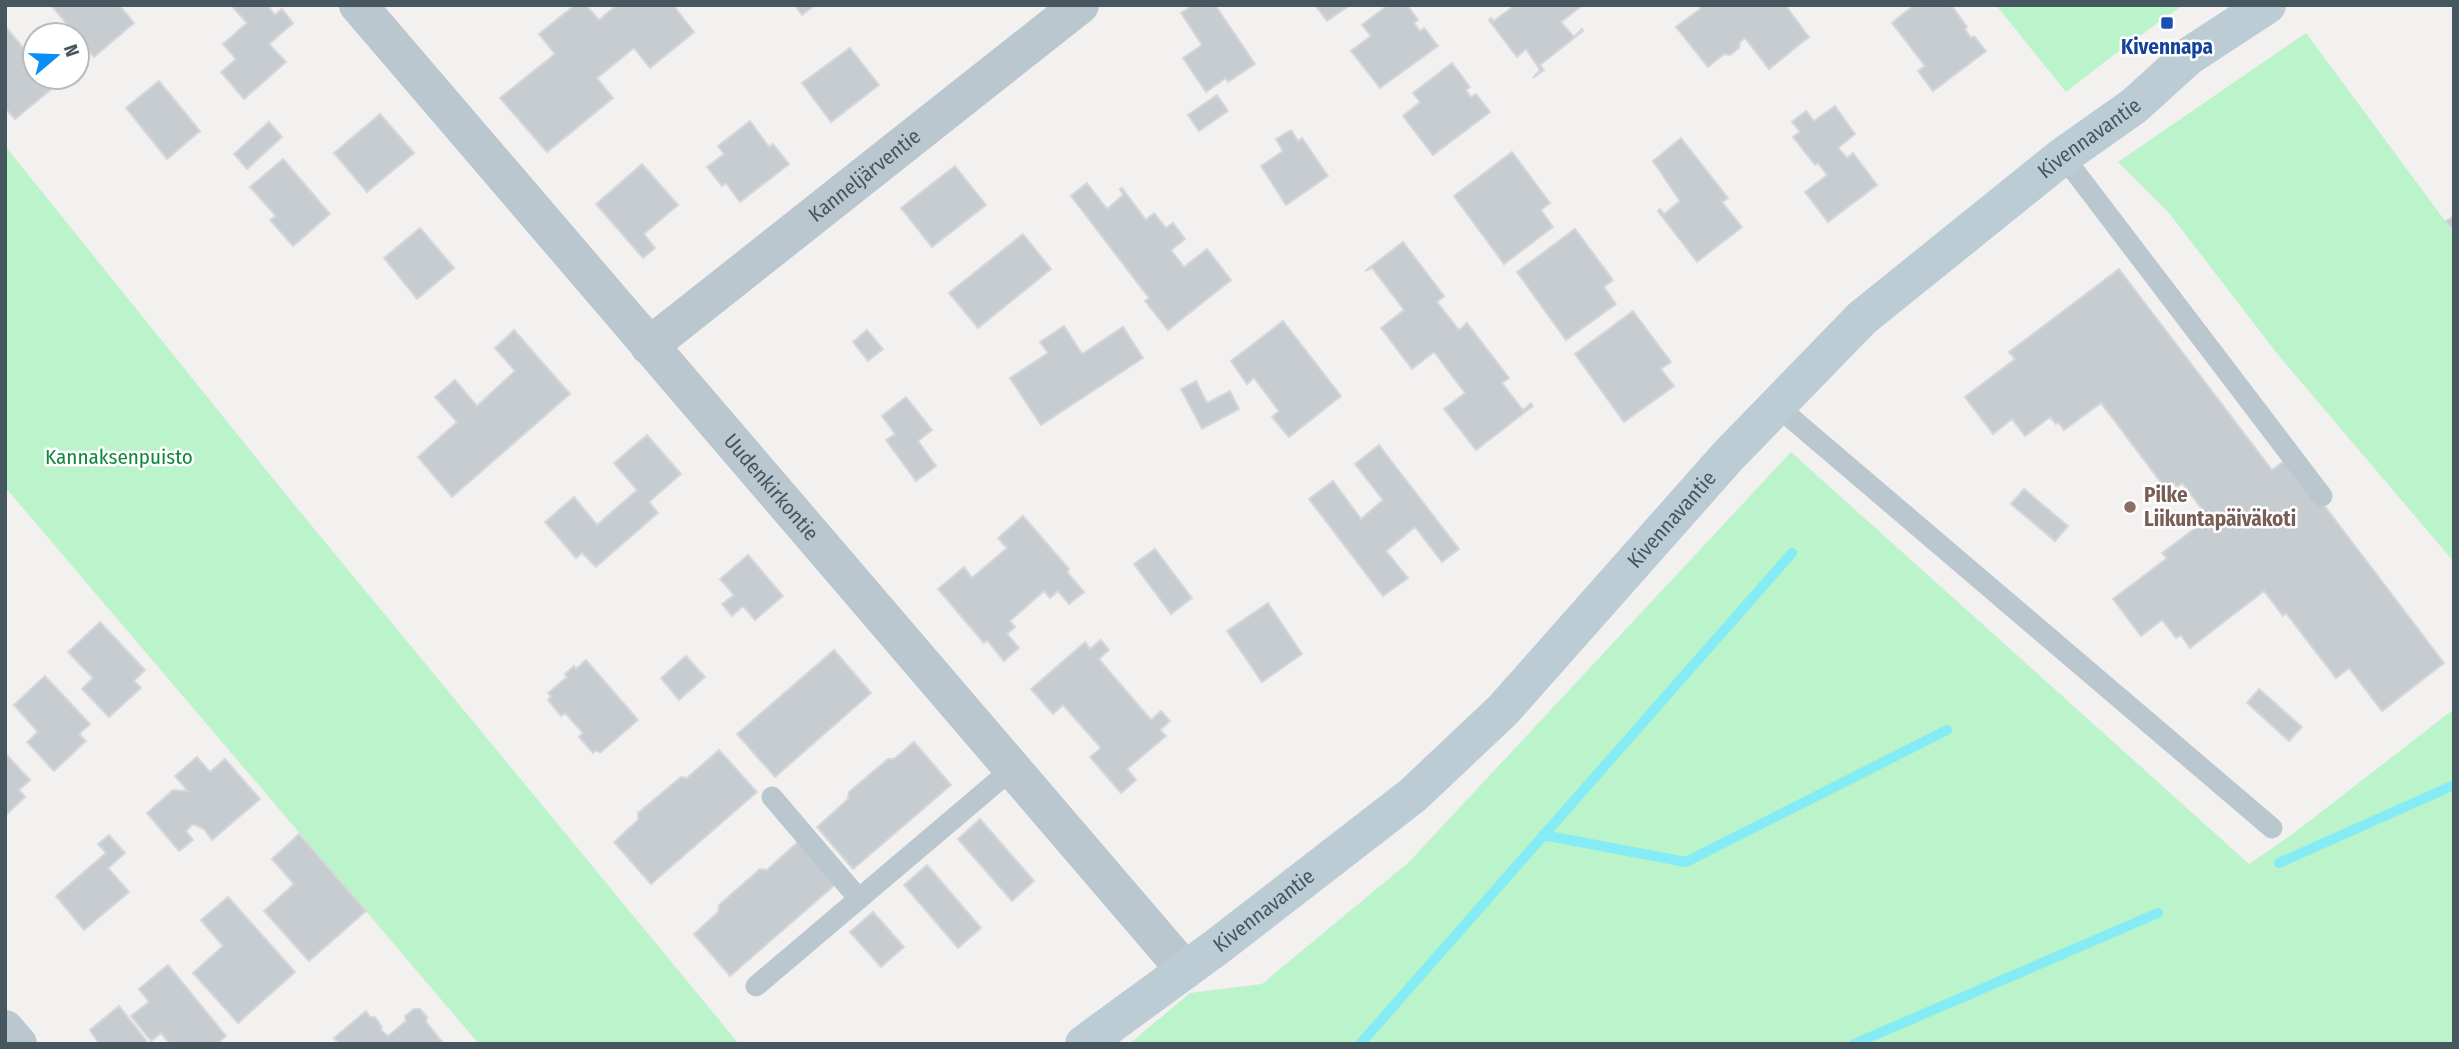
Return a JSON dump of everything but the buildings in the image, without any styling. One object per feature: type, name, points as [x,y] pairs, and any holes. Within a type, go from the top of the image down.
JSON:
[{"type":"street","name":"Uudenkirkontie","points":[[358,5],[1185,970]]},
{"type":"street","name":"Kanneljärventie","points":[[649,346],[1080,5]]},
{"type":"street","name":"Kivennavantie","points":[[1084,1044],[1413,795],[1478,735],[1728,456],[1862,318],[2063,156],[2134,106],[2189,56],[2267,5]]},
{"type":"street","points":[[5,1029],[18,1044]]},
{"type":"lane","points":[[2063,156],[2322,496]]},
{"type":"lane","points":[[1777,406],[2272,828]]},
{"type":"lane","points":[[756,986],[1012,769]]},
{"type":"lane","points":[[772,797],[859,899]]},
{"type":"green space","points":[[1996,5],[2183,5],[2066,92]]},
{"type":"green space","points":[[2306,33],[2454,233],[2454,562],[2279,356],[2169,213],[2118,162]]},
{"type":"green space","name":"Kannaksenpuisto","points":[[5,146],[283,491],[739,1044],[479,1044],[5,487]]},
{"type":"green space","points":[[1791,452],[2249,864],[2294,833],[2454,709],[2454,1044],[1129,1044],[1190,993],[1262,984],[1409,862]]},
{"type":"waterway","points":[[1360,1044],[1792,553]]},
{"type":"waterway","points":[[1543,835],[1686,862],[1947,730]]},
{"type":"waterway","points":[[2279,863],[2454,785]]},
{"type":"waterway","points":[[1854,1044],[2158,913]]},
{"type":"place","name":"Kivennapa","points":[[2167,23]]},
{"type":"place","name":"Pilke Liikuntapäiväkoti","points":[[2130,507]]}]
